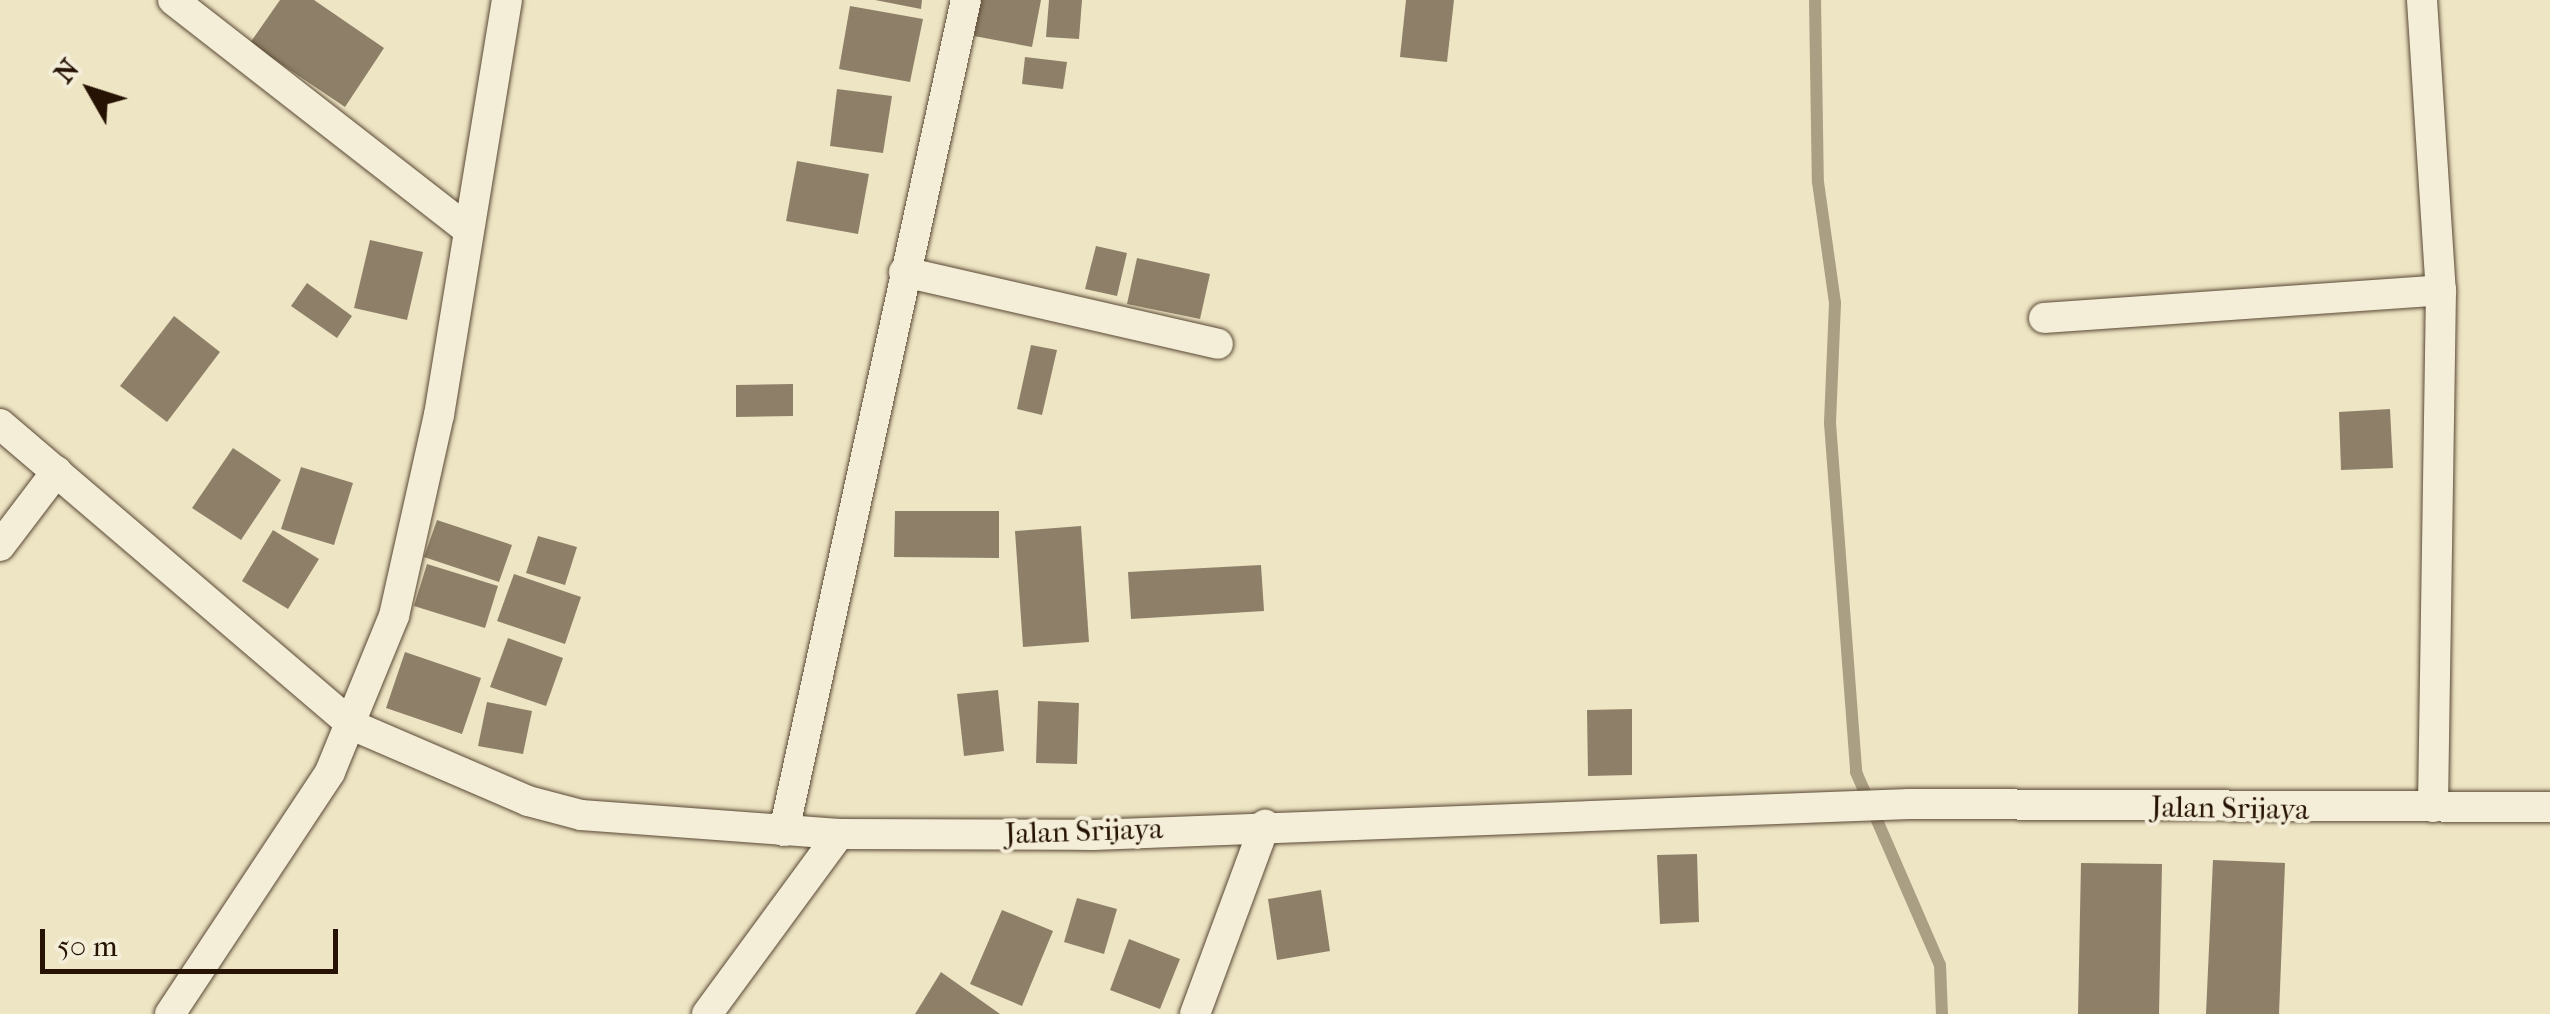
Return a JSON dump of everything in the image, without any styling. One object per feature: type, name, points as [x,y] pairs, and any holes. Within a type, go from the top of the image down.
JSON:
[{"type":"street","points":[[174,0],[466,228]]},
{"type":"street","points":[[170,1014],[286,846],[354,726],[407,562],[440,415],[466,228],[506,0]]},
{"type":"street","points":[[784,831],[966,0]]},
{"type":"street","points":[[2422,0],[2441,290],[2433,808]]},
{"type":"street","points":[[904,272],[1218,344]]},
{"type":"street","points":[[2044,318],[2441,290]]},
{"type":"street","name":"Jalan Srijaya","points":[[0,424],[354,726],[492,787],[581,815],[839,834],[1094,835],[1265,824],[1909,804],[2550,807]]},
{"type":"street","points":[[0,546],[57,471]]},
{"type":"street","points":[[1195,1014],[1265,824]]},
{"type":"street","points":[[706,1014],[839,834]]},
{"type":"building","points":[[280,0],[314,0],[384,48],[345,107],[250,43]]},
{"type":"building","points":[[875,0],[922,0],[921,9]]},
{"type":"building","points":[[981,0],[1041,0],[1032,47],[974,36]]},
{"type":"building","points":[[1049,0],[1082,0],[1079,39],[1046,37]]},
{"type":"building","points":[[1406,0],[1454,0],[1447,62],[1400,57]]},
{"type":"building","points":[[850,6],[923,19],[910,82],[839,69]]},
{"type":"building","points":[[1025,57],[1067,62],[1063,89],[1022,84]]},
{"type":"building","points":[[837,89],[892,96],[883,153],[830,146]]},
{"type":"building","points":[[797,161],[869,174],[858,234],[786,221]]},
{"type":"building","points":[[370,240],[423,252],[407,320],[354,308]]},
{"type":"building","points":[[1096,246],[1127,253],[1117,296],[1085,289]]},
{"type":"building","points":[[1137,258],[1210,274],[1200,319],[1127,304]]},
{"type":"building","points":[[307,283],[352,316],[337,338],[291,306]]},
{"type":"building","points":[[174,316],[220,352],[167,422],[120,386]]},
{"type":"building","points":[[1031,345],[1057,350],[1042,415],[1017,409]]},
{"type":"building","points":[[793,384],[793,416],[736,417],[736,385]]},
{"type":"building","points":[[2390,409],[2393,468],[2341,470],[2339,412]]},
{"type":"building","points":[[233,448],[281,480],[241,540],[192,508]]},
{"type":"building","points":[[301,467],[353,483],[334,545],[281,529]]},
{"type":"building","points":[[895,511],[999,511],[999,558],[894,557]]},
{"type":"building","points":[[437,520],[512,545],[499,582],[424,557]]},
{"type":"building","points":[[1081,526],[1089,642],[1023,647],[1015,531]]},
{"type":"building","points":[[273,530],[319,559],[288,609],[242,581]]},
{"type":"building","points":[[538,536],[577,547],[565,585],[526,573]]},
{"type":"building","points":[[427,564],[498,586],[485,628],[414,606]]},
{"type":"building","points":[[1261,565],[1264,611],[1131,619],[1128,572]]},
{"type":"building","points":[[514,574],[581,597],[565,644],[497,621]]},
{"type":"building","points":[[508,638],[563,658],[546,706],[490,687]]},
{"type":"building","points":[[405,652],[481,678],[462,734],[386,708]]},
{"type":"building","points":[[998,690],[1004,751],[964,756],[957,694]]},
{"type":"building","points":[[1038,701],[1079,703],[1077,764],[1036,763]]},
{"type":"building","points":[[487,702],[532,711],[523,754],[478,746]]},
{"type":"building","points":[[1632,709],[1632,775],[1588,776],[1587,710]]},
{"type":"building","points":[[1697,854],[1699,922],[1660,924],[1657,855]]},
{"type":"building","points":[[2213,860],[2285,863],[2279,1014],[2206,1014]]},
{"type":"building","points":[[2081,863],[2162,864],[2159,1014],[2078,1014]]},
{"type":"building","points":[[1321,890],[1330,951],[1277,960],[1268,899]]},
{"type":"building","points":[[1077,898],[1117,909],[1104,954],[1064,942]]},
{"type":"building","points":[[1002,910],[1053,931],[1022,1006],[970,984]]},
{"type":"building","points":[[1129,939],[1180,959],[1160,1009],[1110,990]]},
{"type":"building","points":[[941,972],[1000,1014],[915,1014]]},
{"type":"waterway","points":[[1815,0],[1818,182],[1835,303],[1830,423],[1856,772],[1940,965],[1942,1014]]}]
